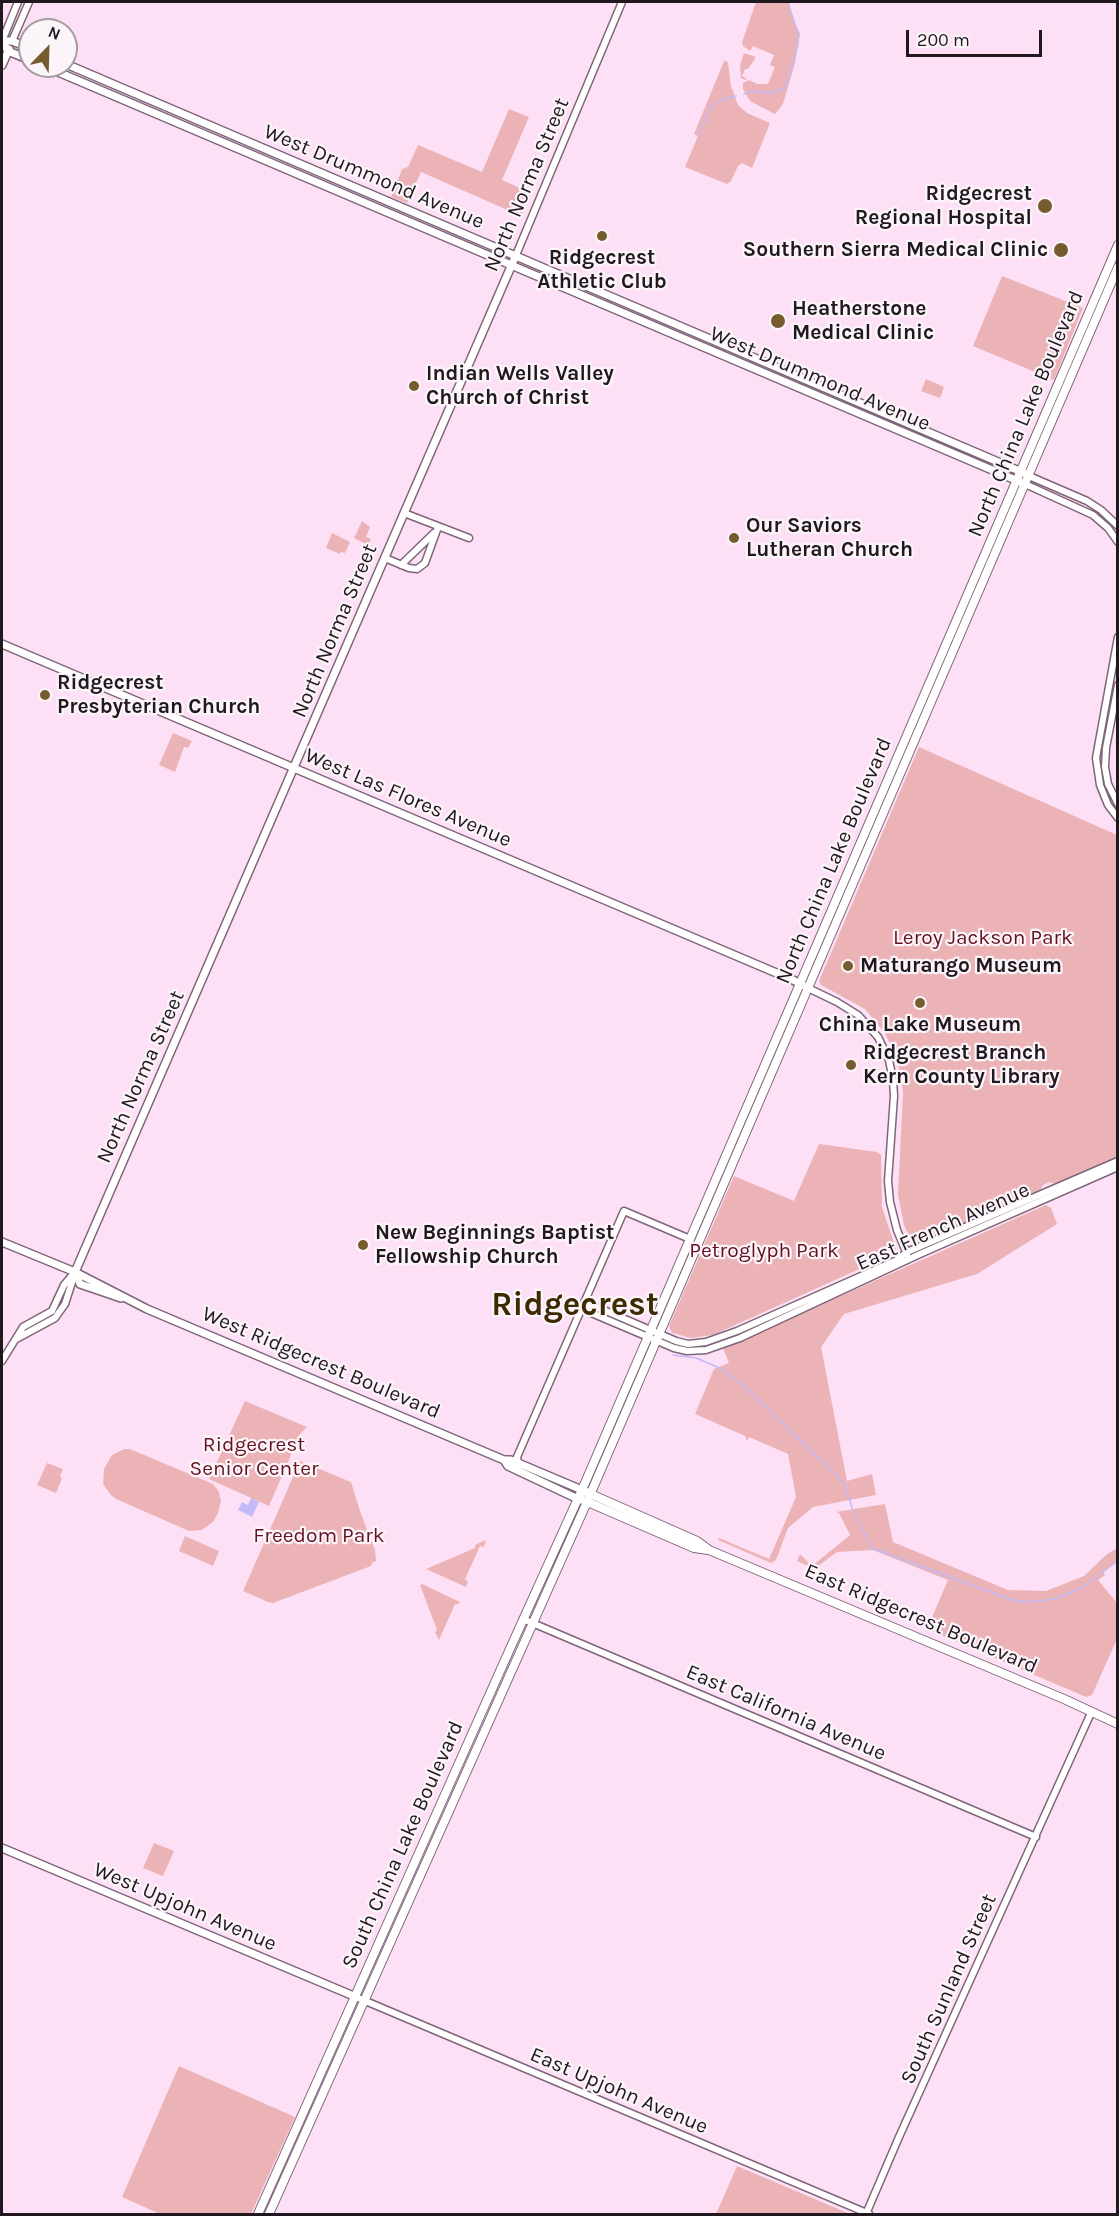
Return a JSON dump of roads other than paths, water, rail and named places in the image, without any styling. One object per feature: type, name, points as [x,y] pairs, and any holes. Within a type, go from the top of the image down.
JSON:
[{"type":"main road","points":[[2,41],[18,43]]},
{"type":"main road","points":[[2,41],[8,51],[18,55]]},
{"type":"main road","points":[[2,65],[12,41]]},
{"type":"main road","name":"West Drummond Avenue","points":[[78,69],[1025,474]]},
{"type":"main road","name":"West Drummond Avenue","points":[[72,78],[1021,483]]},
{"type":"main road","name":"North China Lake Boulevard","points":[[1025,474],[1097,291],[1118,245]]},
{"type":"main road","name":"North Norma Street","points":[[75,1272],[516,255]]},
{"type":"main road","name":"North China Lake Boulevard","points":[[582,1490],[633,1373],[680,1284],[805,986],[859,849],[1118,267]]},
{"type":"main road","points":[[568,289],[572,280]]},
{"type":"main road","points":[[1092,329],[1090,323],[1100,296],[1097,291]]},
{"type":"main road","name":"North China Lake Boulevard","points":[[590,1494],[626,1410],[690,1239],[851,888],[1021,483]]},
{"type":"main road","name":"West Las Flores Avenue","points":[[2,644],[805,986]]},
{"type":"main road","points":[[851,888],[852,876],[862,853],[859,849]]},
{"type":"main road","points":[[680,1284],[680,1276],[693,1246],[690,1239]]},
{"type":"main road","name":"West Ridgecrest Boulevard","points":[[2,1242],[75,1272],[80,1284],[119,1299],[124,1298],[504,1460],[511,1460],[582,1490]]},
{"type":"main road","points":[[626,1410],[625,1403],[634,1381],[633,1373]]},
{"type":"main road","name":"West Ridgecrest Boulevard","points":[[504,1460],[508,1466],[587,1502]]},
{"type":"main road","name":"East Ridgecrest Boulevard","points":[[582,1490],[697,1541],[709,1550],[1064,1699],[1118,1724]]},
{"type":"main road","name":"South China Lake Boulevard","points":[[258,2214],[582,1490]]},
{"type":"main road","name":"South China Lake Boulevard","points":[[269,2214],[590,1494]]},
{"type":"main road","name":"East Ridgecrest Boulevard","points":[[587,1502],[694,1548],[709,1550]]},
{"type":"main road","name":"West Upjohn Avenue","points":[[2,1848],[356,1997]]},
{"type":"street","points":[[2,41],[18,2]]},
{"type":"street","points":[[12,41],[29,2]]},
{"type":"street","name":"North Norma Street","points":[[516,255],[622,2]]},
{"type":"street","points":[[1025,474],[1087,501],[1118,526]]},
{"type":"street","points":[[1021,483],[1093,515],[1108,528],[1118,542]]},
{"type":"street","points":[[404,513],[437,529],[469,538]]},
{"type":"street","points":[[385,558],[414,570],[423,566],[437,529]]},
{"type":"street","points":[[401,565],[437,529]]},
{"type":"street","points":[[1118,637],[1096,758],[1100,785],[1108,805],[1118,818]]},
{"type":"street","points":[[1118,685],[1106,748],[1105,767],[1108,784],[1118,804]]},
{"type":"street","points":[[805,986],[858,1015],[878,1037],[889,1060],[894,1096],[888,1181],[890,1202],[897,1230],[909,1260]]},
{"type":"street","name":"East French Avenue","points":[[653,1335],[688,1344],[710,1341],[897,1260],[907,1252],[1118,1161]]},
{"type":"street","name":"East French Avenue","points":[[653,1335],[687,1351],[719,1346],[1118,1167]]},
{"type":"street","points":[[518,1463],[517,1456],[624,1211],[690,1239]]},
{"type":"street","points":[[2,1361],[18,1338],[55,1318],[64,1304],[75,1272]]},
{"type":"street","points":[[583,1305],[592,1305],[653,1335]]},
{"type":"street","name":"East California Avenue","points":[[523,1619],[1036,1837]]},
{"type":"street","name":"South Sunland Street","points":[[867,2214],[899,2137],[1091,1713]]},
{"type":"street","name":"East Upjohn Avenue","points":[[356,1997],[867,2214]]},
{"type":"waterway","points":[[773,93],[785,88],[798,45],[798,34],[788,2]]},
{"type":"waterway","points":[[744,94],[754,91],[772,93]]},
{"type":"waterway","points":[[698,136],[711,107],[721,100],[736,96]]},
{"type":"waterway","points":[[673,1355],[696,1358],[722,1369],[745,1387],[838,1477],[845,1485],[853,1511],[872,1548],[1012,1600],[1028,1602],[1055,1599],[1081,1588],[1118,1561]]},
{"type":"place","name":"Ridgecrest Regional Hospital","points":[[1045,206]]},
{"type":"place","name":"Ridgecrest Athletic Club","points":[[602,236]]},
{"type":"place","name":"Southern Sierra Medical Clinic","points":[[1061,250]]},
{"type":"place","name":"Heatherstone Medical Clinic","points":[[778,321]]},
{"type":"place","name":"Indian Wells Valley Church of Christ","points":[[414,386]]},
{"type":"place","name":"Our Saviors Lutheran Church","points":[[734,538]]},
{"type":"place","name":"Ridgecrest Presbyterian Church","points":[[45,695]]},
{"type":"place","name":"Maturango Museum","points":[[848,966]]},
{"type":"place","name":"China Lake Museum","points":[[920,1003]]},
{"type":"place","name":"Ridgecrest Branch Kern County Library","points":[[851,1065]]},
{"type":"place","name":"New Beginnings Baptist Fellowship Church","points":[[363,1245]]},
{"type":"district","name":"Ridgecrest","points":[[575,1306]]},
{"type":"park label","name":"Leroy Jackson Park","points":[[983,938]]},
{"type":"park label","name":"Petroglyph Park","points":[[764,1251]]},
{"type":"park label","name":"Ridgecrest Senior Center","points":[[254,1457]]},
{"type":"park label","name":"Freedom Park","points":[[319,1536]]}]
